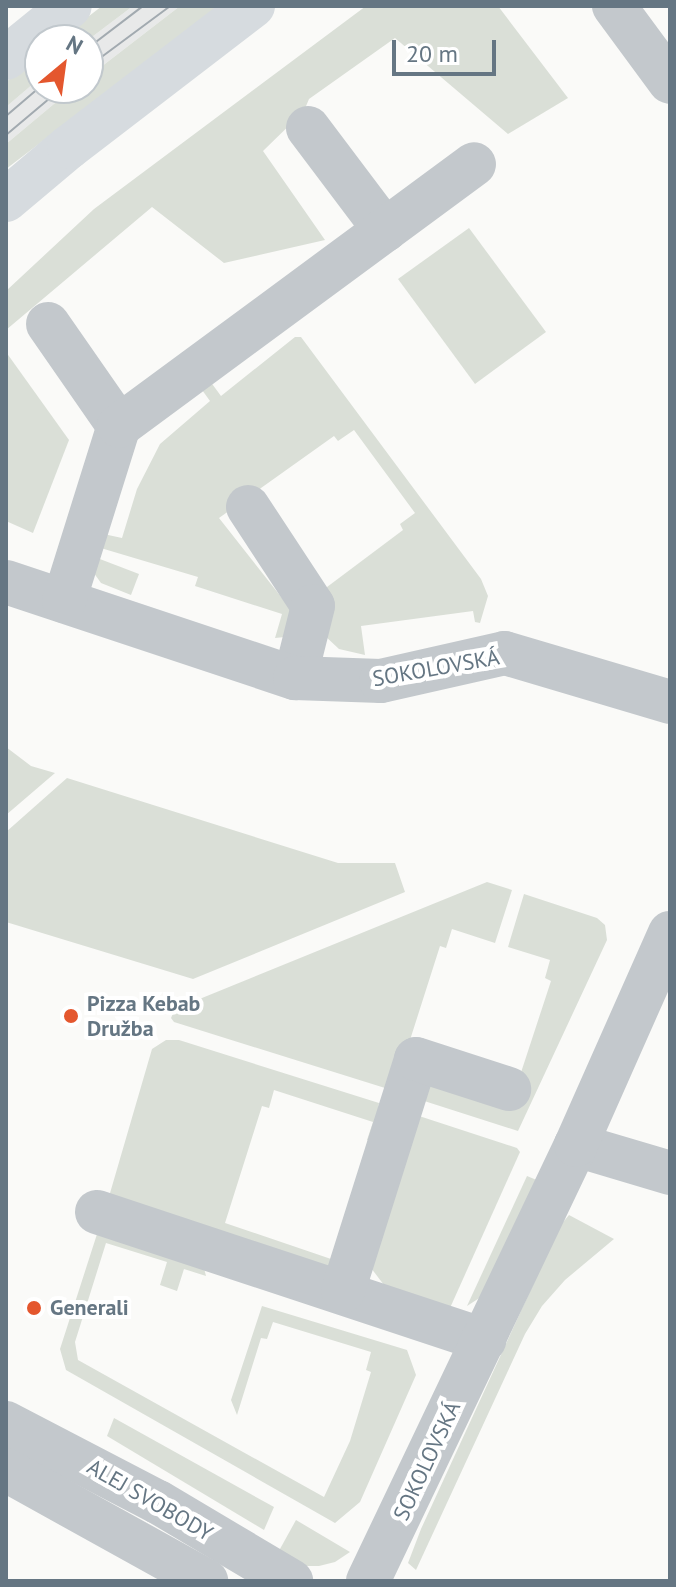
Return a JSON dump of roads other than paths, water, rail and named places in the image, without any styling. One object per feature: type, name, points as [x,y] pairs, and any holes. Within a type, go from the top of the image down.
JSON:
[{"type":"main road","points":[[6,58],[70,6]]},
{"type":"main road","points":[[6,200],[69,147],[253,6]]},
{"type":"street","points":[[614,6],[670,82]]},
{"type":"street","points":[[308,128],[385,230]]},
{"type":"street","points":[[64,601],[119,426],[474,164]]},
{"type":"street","points":[[48,324],[119,426]]},
{"type":"street","points":[[248,507],[313,606],[295,678]]},
{"type":"street","name":"SOKOLOVSKÁ","points":[[6,582],[295,678],[381,681],[505,653],[670,702]]},
{"type":"street","name":"SOKOLOVSKÁ","points":[[368,1581],[576,1145],[670,933]]},
{"type":"street","points":[[343,1291],[416,1059],[509,1089]]},
{"type":"street","points":[[576,1145],[670,1173]]},
{"type":"street","points":[[97,1212],[484,1340]]},
{"type":"street","name":"ALEJ SVOBODY","points":[[6,1423],[158,1502],[291,1581]]},
{"type":"street","name":"ALEJ SVOBODY","points":[[6,1470],[206,1581]]},
{"type":"tram line","points":[[104,36],[143,6]]},
{"type":"tram line","points":[[104,55],[170,6]]},
{"type":"tram line","points":[[6,116],[24,101]]},
{"type":"tram line","points":[[6,135],[43,104]]},
{"type":"place","name":"Pizza Kebab Družba","points":[[71,1016]]},
{"type":"place","name":"Generali","points":[[34,1308]]}]
